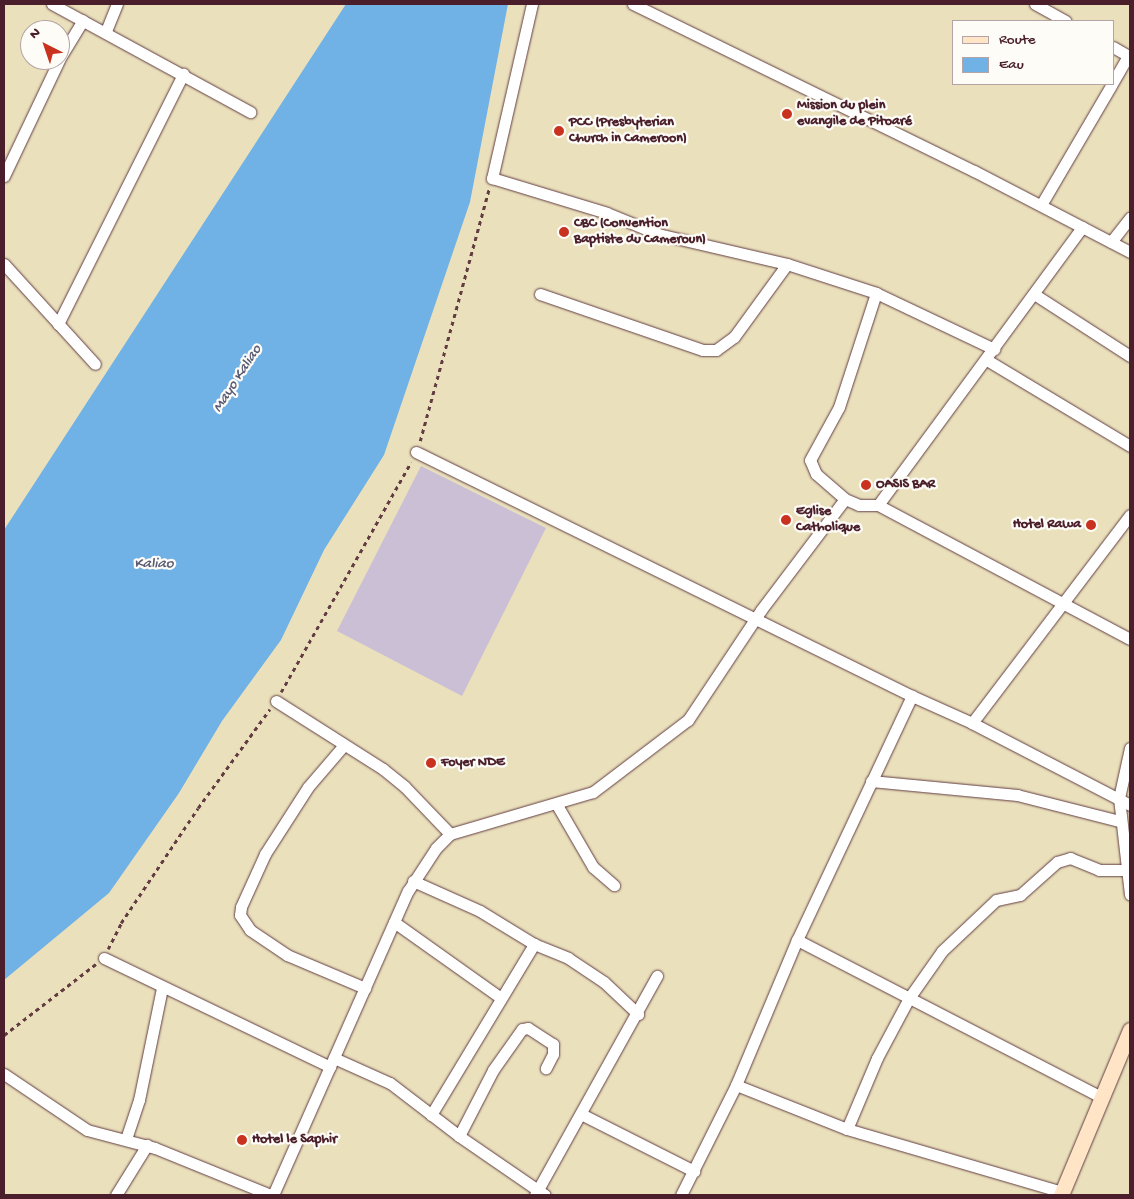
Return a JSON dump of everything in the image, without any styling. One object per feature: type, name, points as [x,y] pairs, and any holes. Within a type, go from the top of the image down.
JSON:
[{"type":"street","points":[[52,4],[106,31],[250,112]]},
{"type":"street","points":[[106,31],[117,4]]},
{"type":"street","points":[[532,4],[492,178],[607,213],[658,234],[787,264],[876,293],[994,350]]},
{"type":"street","points":[[633,4],[1041,205],[1130,252]]},
{"type":"street","points":[[1035,4],[1064,20]]},
{"type":"street","points":[[70,42],[83,20]]},
{"type":"street","points":[[1114,48],[1129,56],[1114,80]]},
{"type":"street","points":[[4,176],[55,70]]},
{"type":"street","points":[[58,324],[183,74]]},
{"type":"street","points":[[1041,205],[1111,85]]},
{"type":"street","points":[[1112,242],[1130,218]]},
{"type":"street","points":[[878,505],[987,360],[1082,227]]},
{"type":"street","points":[[4,264],[94,364]]},
{"type":"street","points":[[540,294],[703,350],[716,350],[734,337],[787,264]]},
{"type":"street","points":[[876,293],[839,407],[810,460],[816,474],[845,499],[859,505],[878,505],[1130,639]]},
{"type":"street","points":[[1034,294],[1130,356]]},
{"type":"street","points":[[987,360],[1130,446]]},
{"type":"street","points":[[416,452],[912,696],[972,723],[1130,804]]},
{"type":"street","points":[[273,1194],[413,881],[436,848],[450,834],[557,805],[593,792],[688,720],[756,618],[845,499]]},
{"type":"street","points":[[972,723],[1130,515]]},
{"type":"street","points":[[680,1195],[694,1171],[736,1085],[797,940],[912,696]]},
{"type":"street","points":[[276,701],[405,787],[450,834]]},
{"type":"street","points":[[344,746],[308,787],[265,854],[241,907],[240,915],[250,930],[287,955],[364,988]]},
{"type":"street","points":[[1130,748],[1118,798],[1125,870],[1130,894]]},
{"type":"street","points":[[871,782],[1017,794],[1119,821]]},
{"type":"street","points":[[557,805],[592,866],[614,885]]},
{"type":"street","points":[[847,1129],[877,1058],[909,998],[942,951],[996,900],[1026,892],[1057,862],[1070,858],[1099,870],[1125,870]]},
{"type":"street","points":[[413,881],[480,911],[534,944],[568,958],[604,982],[638,1014]]},
{"type":"street","points":[[394,922],[501,998]]},
{"type":"street","points":[[797,940],[1102,1098]]},
{"type":"street","points":[[431,1115],[534,944]]},
{"type":"street","points":[[104,958],[162,988],[332,1062],[390,1083],[539,1194],[657,976]]},
{"type":"street","points":[[126,1139],[140,1100],[162,988]]},
{"type":"street","points":[[459,1136],[493,1070],[522,1029],[528,1028],[553,1044],[553,1054],[546,1068]]},
{"type":"street","points":[[736,1085],[847,1129],[1062,1194],[1130,1030]]},
{"type":"street","points":[[4,1074],[87,1130],[147,1145],[273,1194],[287,1195]]},
{"type":"street","points":[[581,1114],[694,1171]]},
{"type":"street","points":[[116,1195],[147,1145]]},
{"type":"path","points":[[4,1035],[104,958],[121,923],[198,808],[276,701],[416,452],[492,178]]},
{"type":"shaded area","points":[[421,466],[546,528],[462,696],[337,631]]},
{"type":"water","name":"Kaliao","points":[[346,4],[508,4],[470,202],[384,455],[324,550],[281,640],[222,721],[179,793],[109,893],[4,980],[4,530]]},
{"type":"place","name":"Mission du plein evangile de Pitoaré","points":[[787,114]]},
{"type":"place","name":"PCC (Presbyterian Church in Cameroon)","points":[[559,131]]},
{"type":"place","name":"CBC (Convention Baptiste du Cameroun)","points":[[564,232]]},
{"type":"place","name":"OASIS BAR","points":[[866,485]]},
{"type":"place","name":"Eglise Catholique","points":[[786,520]]},
{"type":"place","name":"Hotel Rawa","points":[[1091,525]]},
{"type":"place","name":"Foyer NDE","points":[[431,763]]},
{"type":"place","name":"Hotel le Saphir","points":[[242,1140]]},
{"type":"water label","name":"Mayo Kaliao","points":[[238,379]]}]
